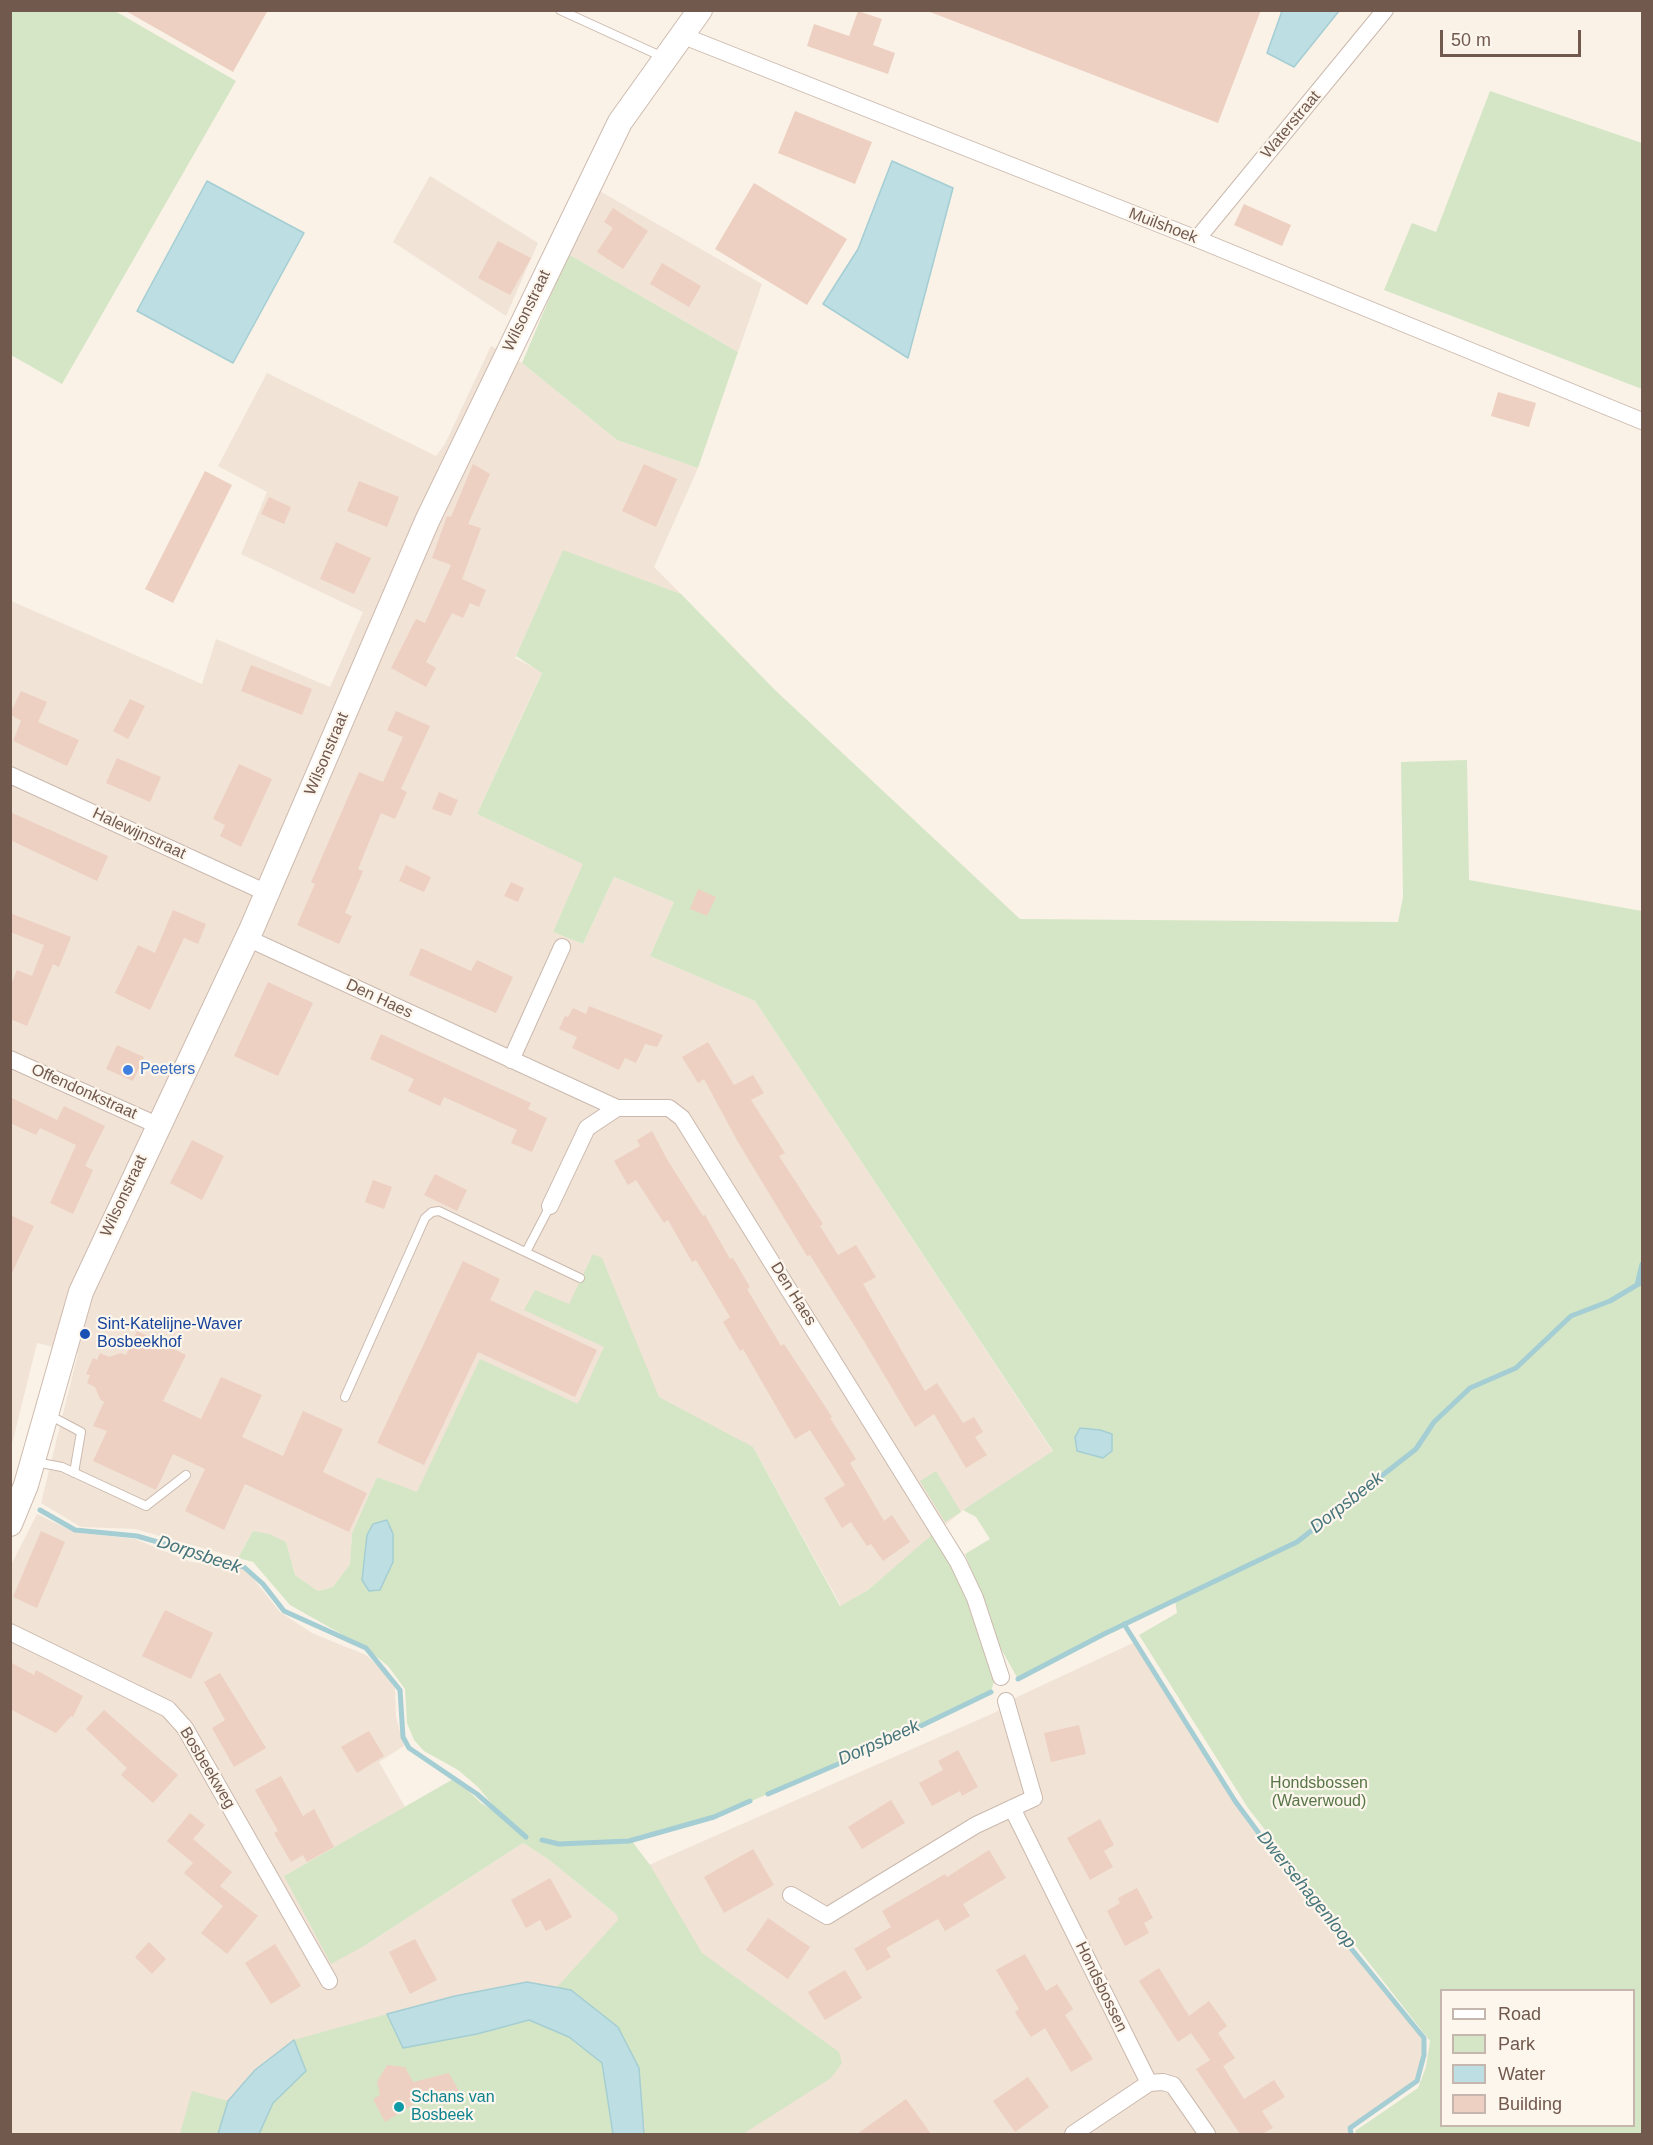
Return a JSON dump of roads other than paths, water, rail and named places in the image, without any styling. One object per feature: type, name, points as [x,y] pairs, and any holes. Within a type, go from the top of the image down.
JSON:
[{"type":"street","name":"Wilsonstraat","points":[[10,1524],[32,1462],[81,1292],[157,1125],[247,938],[427,521],[620,122],[700,10]]},
{"type":"street","name":"Waterstraat","points":[[1197,239],[1385,10]]},
{"type":"street","name":"Muilshoek","points":[[681,35],[1197,239],[1642,421]]},
{"type":"street","name":"Halewijnstraat","points":[[10,775],[267,893]]},
{"type":"street","name":"Den Haes","points":[[247,938],[617,1108],[669,1108],[682,1118],[939,1530],[975,1598],[1001,1677]]},
{"type":"street","points":[[511,1060],[562,946]]},
{"type":"street","name":"Offendonkstraat","points":[[10,1059],[157,1125]]},
{"type":"street","points":[[550,1206],[587,1128],[617,1108]]},
{"type":"street","name":"Bosbeekweg","points":[[10,1632],[168,1709],[185,1728],[329,1981]]},
{"type":"street","points":[[791,1895],[827,1917],[976,1825],[1034,1797],[1006,1701]]},
{"type":"street","name":"Hondsbossen","points":[[1012,1808],[1149,2083]]},
{"type":"street","points":[[1073,2134],[1149,2083],[1163,2082],[1173,2085],[1207,2134]]},
{"type":"lane","points":[[561,10],[665,58]]},
{"type":"lane","points":[[526,1252],[550,1206]]},
{"type":"lane","points":[[345,1398],[425,1218],[439,1211],[580,1278]]},
{"type":"lane","points":[[45,1413],[81,1432],[74,1473]]},
{"type":"lane","points":[[32,1462],[62,1467],[146,1506],[186,1474]]},
{"type":"water","points":[[1282,11],[1339,11],[1294,67],[1267,53]]},
{"type":"water","points":[[892,161],[953,188],[908,358],[823,304],[858,249]]},
{"type":"water","points":[[207,181],[304,233],[233,363],[137,311]]},
{"type":"water","points":[[1080,1428],[1112,1434],[1112,1451],[1103,1458],[1077,1451],[1075,1437]]},
{"type":"water","points":[[387,1520],[393,1534],[393,1562],[380,1590],[369,1591],[362,1580],[367,1535],[373,1524]]},
{"type":"water","points":[[527,1982],[571,1990],[618,2027],[639,2068],[644,2134],[613,2134],[602,2063],[569,2037],[529,2020],[477,2034],[403,2048],[387,2014],[455,1996]]},
{"type":"water","points":[[294,2040],[306,2071],[273,2103],[259,2134],[218,2134],[228,2101],[255,2070]]},
{"type":"waterway","points":[[1637,1285],[1642,1264]]},
{"type":"waterway","name":"Dorpsbeek","points":[[1018,1679],[1104,1634],[1297,1542],[1416,1449],[1434,1422],[1470,1388],[1516,1368],[1571,1316],[1610,1301],[1642,1282]]},
{"type":"waterway","name":"Dorpsbeek","points":[[40,1510],[75,1530],[137,1536],[244,1567],[263,1584],[284,1611],[366,1648],[400,1690],[403,1737],[409,1748],[477,1794],[526,1837]]},
{"type":"waterway","name":"Dwersehagenloop","points":[[1124,1624],[1235,1801],[1275,1855],[1424,2038],[1424,2055],[1417,2081],[1350,2128],[1351,2134]]},
{"type":"waterway","name":"Dorpsbeek","points":[[768,1794],[871,1750],[991,1692]]},
{"type":"waterway","name":"Dorpsbeek","points":[[542,1840],[559,1844],[629,1841],[714,1817],[750,1801]]},
{"type":"place","name":"Peeters","points":[[128,1070]]},
{"type":"place","name":"Sint-Katelijne-Waver Bosbeekhof","points":[[85,1334]]},
{"type":"place","name":"Schans van Bosbeek","points":[[399,2107]]},
{"type":"park label","name":"Hondsbossen (Waverwoud)","points":[[1319,1793]]}]
